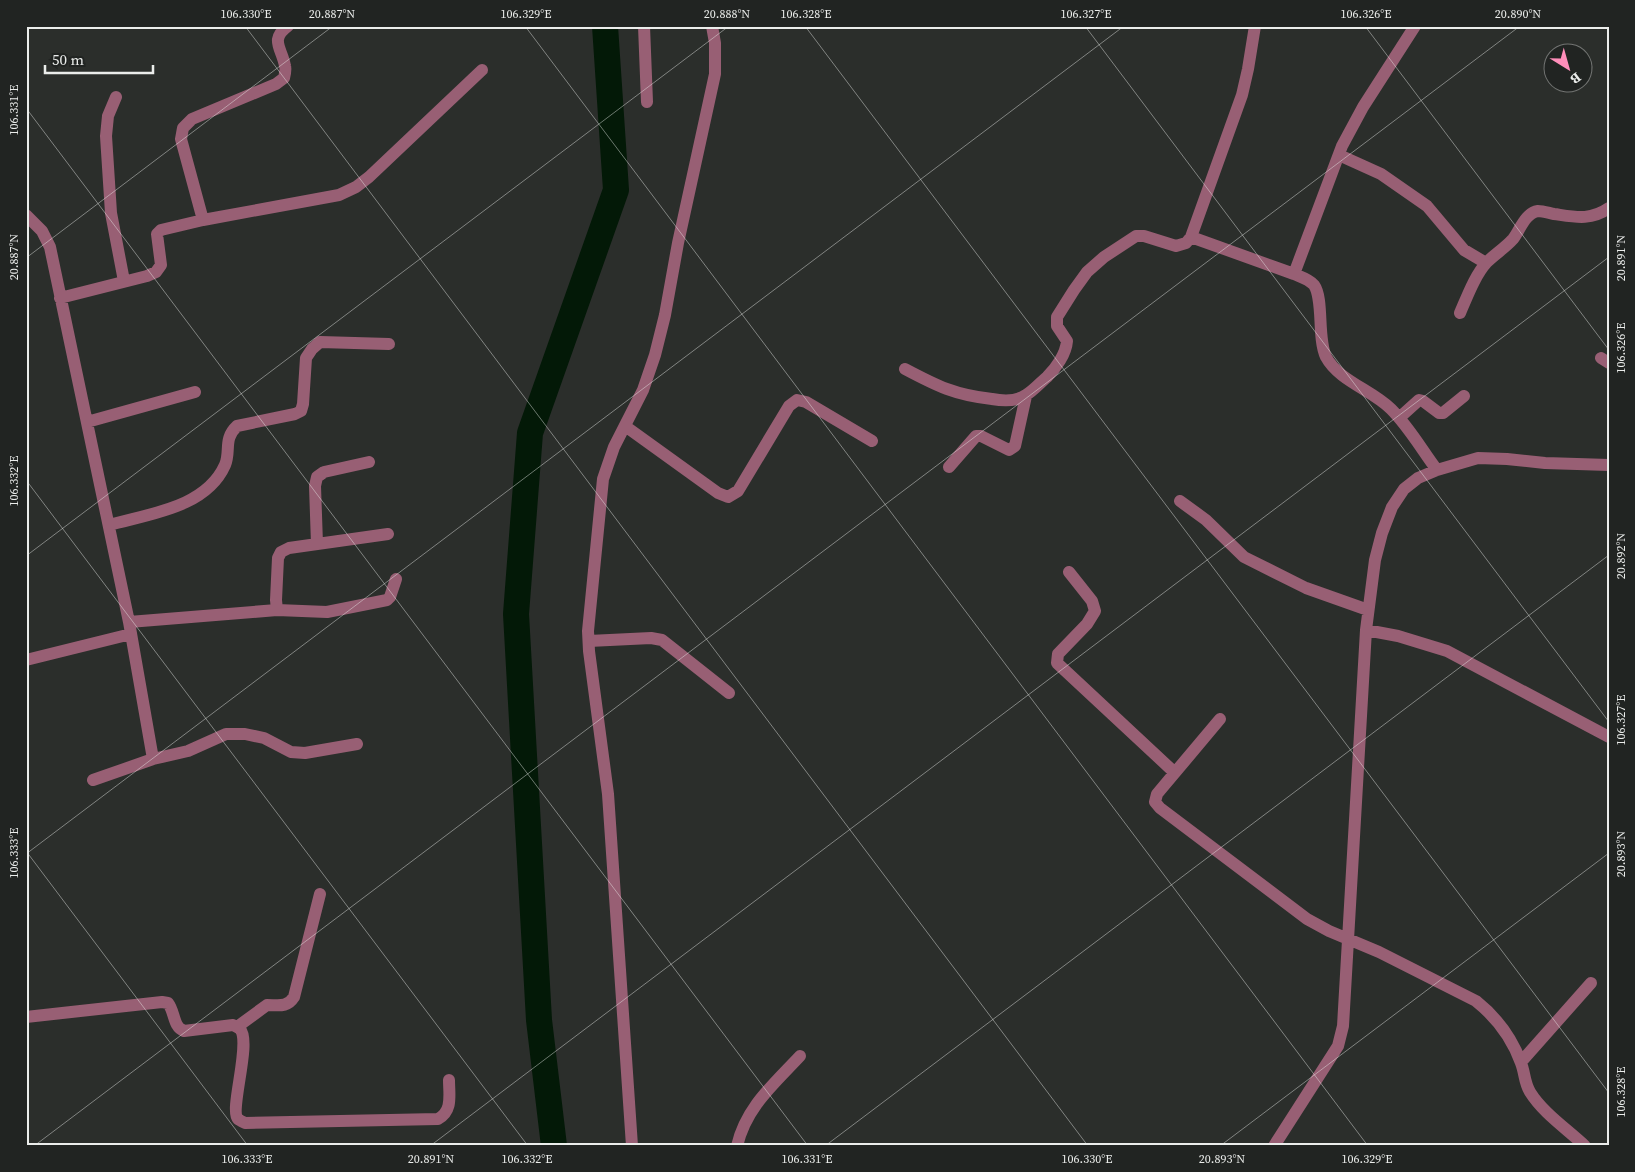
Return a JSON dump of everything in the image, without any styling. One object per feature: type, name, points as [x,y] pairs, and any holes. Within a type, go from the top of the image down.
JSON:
[{"type":"street","points":[[203,220],[181,139],[183,128],[192,118],[276,84],[284,78],[286,67],[277,41],[280,32],[288,26]]},
{"type":"street","points":[[644,26],[647,102]]},
{"type":"street","points":[[632,1146],[608,794],[588,631],[604,480],[614,447],[643,390],[656,355],[678,242],[715,74],[715,43],[712,26]]},
{"type":"street","points":[[905,369],[940,387],[969,396],[1002,401],[1026,396],[1052,372],[1059,362],[1067,341],[1066,336],[1057,326],[1057,317],[1087,272],[1136,236],[1144,236],[1176,246],[1186,243],[1191,237],[1242,95],[1255,26]]},
{"type":"street","points":[[1294,274],[1339,155],[1363,107],[1415,26]]},
{"type":"street","points":[[60,298],[156,272],[161,266],[156,238],[161,230],[203,220],[339,195],[356,187],[369,177],[482,70]]},
{"type":"street","points":[[116,97],[108,116],[106,136],[111,213],[124,282]]},
{"type":"street","points":[[1339,155],[1381,174],[1427,206],[1464,250],[1486,263]]},
{"type":"street","points":[[1460,314],[1471,288],[1486,263],[1513,239],[1522,223],[1530,216],[1538,211],[1583,218],[1600,214],[1609,208]]},
{"type":"street","points":[[26,215],[42,231],[50,247],[130,628],[153,759]]},
{"type":"street","points":[[1191,237],[1294,274],[1307,280],[1314,286],[1318,295],[1325,355],[1332,366],[1381,400],[1399,418],[1437,470]]},
{"type":"street","points":[[109,526],[182,505],[197,498],[219,476],[226,463],[228,440],[231,431],[237,426],[301,411],[306,358],[320,342],[389,344]]},
{"type":"street","points":[[87,422],[194,392]]},
{"type":"street","points":[[950,467],[976,436],[981,436],[1009,450],[1015,446],[1026,396]]},
{"type":"street","points":[[1399,418],[1418,400],[1423,401],[1439,413],[1443,413],[1464,396]]},
{"type":"street","points":[[625,426],[718,493],[728,497],[738,491],[789,406],[797,400],[806,402],[872,441]]},
{"type":"street","points":[[1274,1146],[1338,1046],[1343,1026],[1350,943],[1368,610],[1375,560],[1382,533],[1392,507],[1404,489],[1418,478],[1437,470],[1478,458],[1609,465]]},
{"type":"street","points":[[317,544],[315,486],[317,478],[324,472],[368,462]]},
{"type":"street","points":[[1180,501],[1206,520],[1244,557],[1306,588],[1368,610]]},
{"type":"street","points":[[277,610],[278,558],[281,552],[289,548],[388,534]]},
{"type":"street","points":[[1070,572],[1092,601],[1095,611],[1087,624],[1058,654],[1057,663],[1174,772]]},
{"type":"street","points":[[26,660],[130,628],[277,610],[327,612],[387,600],[390,597],[396,579]]},
{"type":"street","points":[[1368,630],[1398,636],[1447,651],[1609,737]]},
{"type":"street","points":[[589,641],[651,638],[662,640],[729,693]]},
{"type":"street","points":[[1220,719],[1157,794],[1155,802],[1160,808],[1323,928],[1350,943],[1379,952],[1476,1001],[1496,1019],[1521,1062],[1525,1083],[1531,1094],[1542,1107],[1585,1146]]},
{"type":"street","points":[[93,780],[153,759],[188,751],[226,734],[245,734],[264,738],[291,752],[305,753],[357,744]]},
{"type":"street","points":[[237,1027],[266,1005],[283,1006],[290,1003],[294,997],[320,894]]},
{"type":"street","points":[[1521,1062],[1591,983]]},
{"type":"street","points":[[26,1017],[162,1002],[168,1003],[172,1008],[176,1023],[184,1031],[233,1025],[240,1029],[243,1036],[235,1113],[238,1120],[245,1123],[438,1119],[444,1116],[448,1110],[449,1080]]},
{"type":"street","points":[[737,1146],[745,1121],[752,1109],[800,1056]]},
{"type":"waterway","points":[[554,1146],[539,1020],[516,614],[530,433],[616,190],[605,26]]}]
